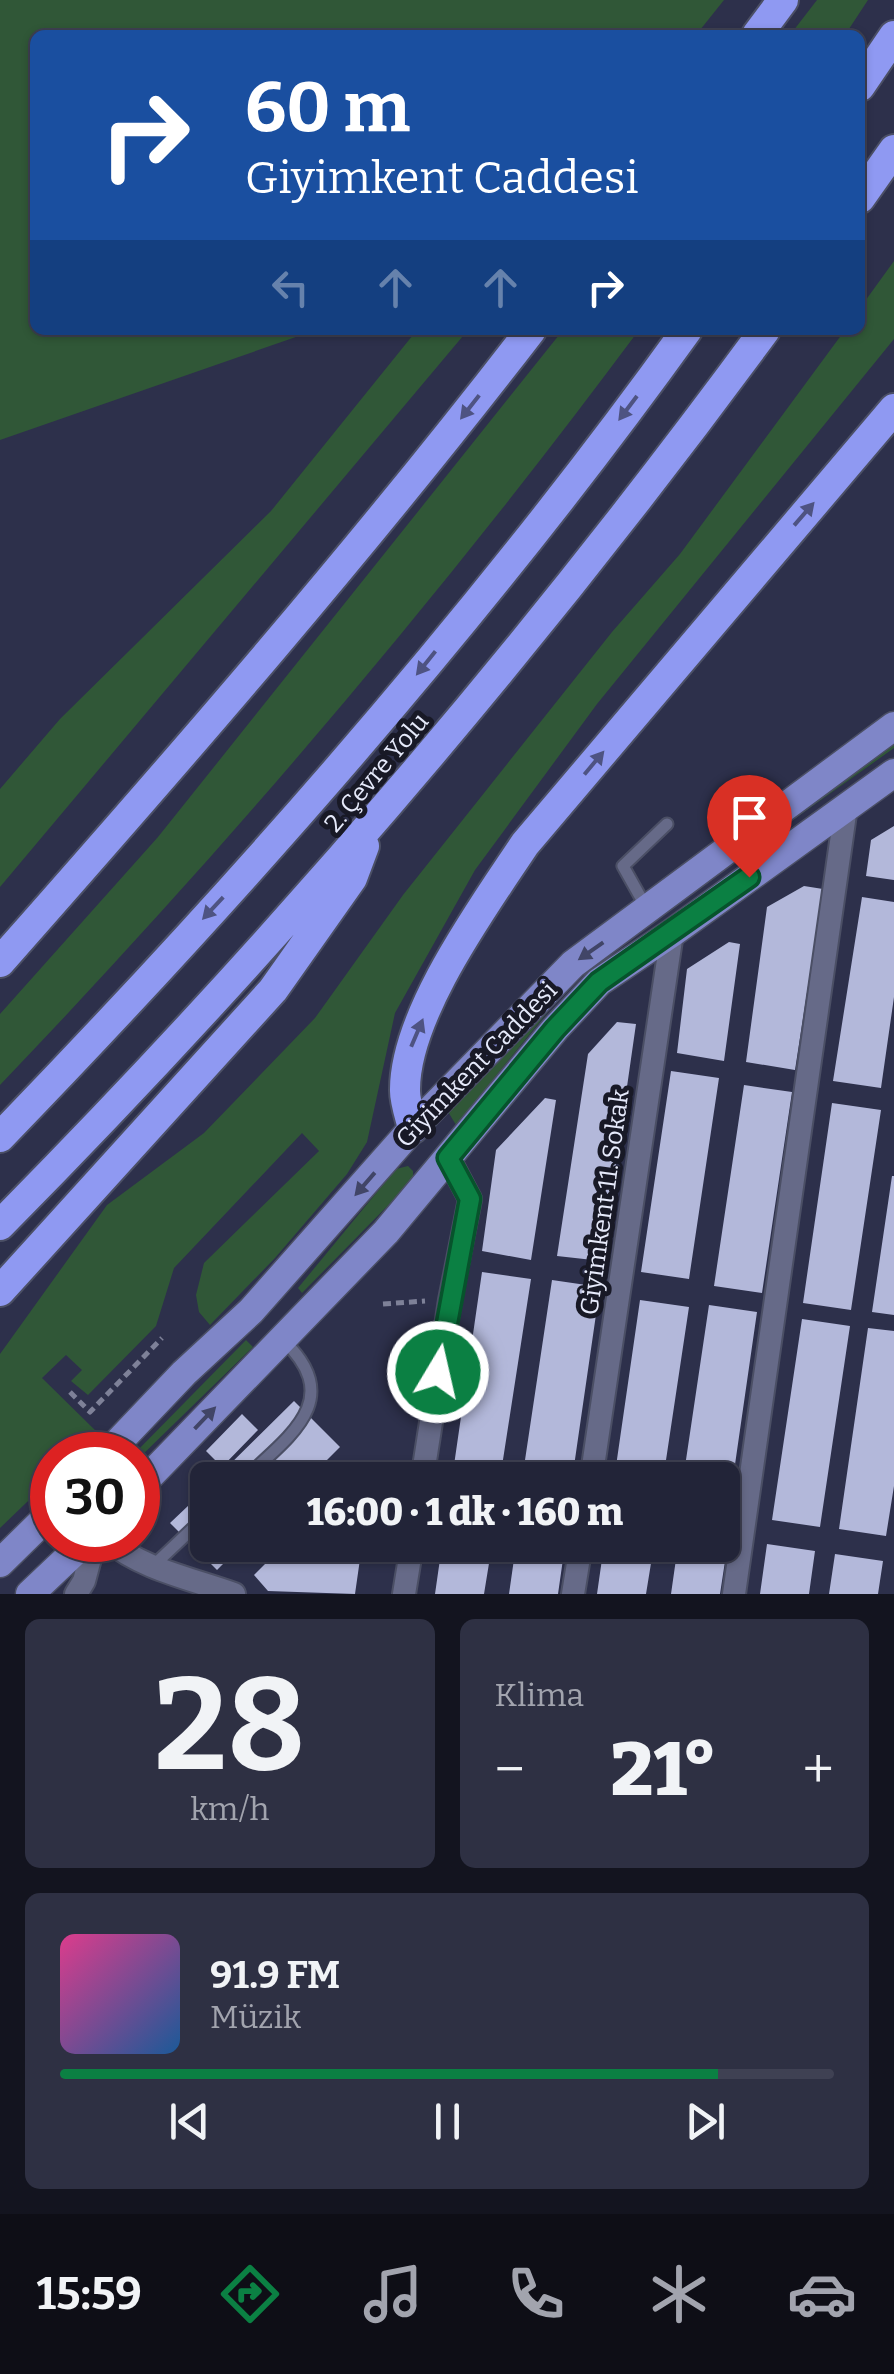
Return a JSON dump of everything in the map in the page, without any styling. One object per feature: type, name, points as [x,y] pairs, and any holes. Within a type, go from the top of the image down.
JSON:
[{"type":"highway","points":[[761,30],[784,0]]},
{"type":"highway","points":[[865,79],[894,36]]},
{"type":"highway","points":[[865,191],[894,150]]},
{"type":"highway","points":[[0,962],[206,728],[383,518],[527,335]]},
{"type":"highway","name":"2. Çevre Yolu","points":[[0,1137],[232,888],[355,748],[489,585],[682,335]]},
{"type":"highway","name":"2. Çevre Yolu","points":[[0,1225],[183,1035],[372,824],[530,634],[761,335]]},
{"type":"highway","points":[[413,1128],[404,1092],[411,1047],[439,984],[525,844],[894,409]]},
{"type":"highway","points":[[0,1290],[273,990],[352,878],[372,824]]},
{"type":"main road","name":"Giyimkent Caddesi","points":[[128,1432],[250,1310],[413,1128],[560,976],[894,726]]},
{"type":"main road","name":"Giyimkent Caddesi","points":[[160,1465],[386,1232],[555,1029],[599,982],[894,773]]},
{"type":"main road","points":[[413,1128],[448,1158]]},
{"type":"main road","points":[[250,1310],[281,1338]]},
{"type":"main road","points":[[0,1562],[30,1533]]},
{"type":"main road","points":[[30,1594],[66,1562]]},
{"type":"street","points":[[734,1594],[846,808]]},
{"type":"street","name":"Giyimkent 11. Sokak","points":[[593,1462],[672,933]]},
{"type":"street","points":[[425,1462],[470,1199],[448,1158]]},
{"type":"street","points":[[76,1594],[84,1581],[87,1562]]},
{"type":"street","points":[[145,1562],[234,1594]]},
{"type":"street","points":[[404,1594],[409,1562]]},
{"type":"street","points":[[574,1594],[579,1562]]},
{"type":"lane","points":[[648,910],[623,866],[667,824]]},
{"type":"lane","points":[[262,1462],[296,1430],[309,1409],[313,1387],[300,1356],[281,1338]]},
{"type":"lane","points":[[154,1566],[190,1531]]},
{"type":"path","points":[[383,1304],[439,1300]]},
{"type":"path","points":[[70,1392],[90,1412],[162,1338]]},
{"type":"green space","points":[[0,0],[724,0],[700,30],[30,30],[30,335],[302,335],[0,440]]},
{"type":"green space","points":[[817,0],[868,0],[848,30],[794,30]]},
{"type":"green space","points":[[894,261],[894,339],[597,704],[475,870],[395,1013],[367,1142],[347,1174],[275,1258],[210,1325],[199,1312],[196,1295],[204,1263],[319,1151],[302,1133],[174,1268],[156,1326],[88,1395],[71,1381],[82,1370],[66,1355],[42,1378],[97,1432],[30,1432],[30,1499],[0,1528],[0,1354],[107,1205],[204,1133],[315,1018],[403,895],[612,632],[680,554],[841,335],[865,335],[865,301]]},
{"type":"green space","points":[[413,335],[464,335],[0,887],[0,789],[60,719],[271,511]]},
{"type":"green space","points":[[559,335],[635,335],[489,526],[332,717],[168,904],[0,1085],[0,1014],[158,837]]},
{"type":"green space","points":[[894,735],[894,748],[581,971],[456,1125],[447,1110],[574,964]]},
{"type":"green space","points":[[408,1166],[413,1171],[413,1180],[302,1293],[298,1288],[396,1169]]},
{"type":"green space","points":[[246,1340],[253,1347],[160,1438],[160,1432],[156,1432]]},
{"type":"building","points":[[894,826],[894,880],[866,876],[871,840]]},
{"type":"building","points":[[804,886],[823,889],[795,1070],[746,1062],[767,907]]},
{"type":"building","points":[[862,897],[894,902],[894,997],[881,1088],[833,1081]]},
{"type":"building","points":[[729,942],[740,944],[724,1061],[677,1053],[687,969]]},
{"type":"building","points":[[617,1022],[636,1024],[602,1261],[557,1256],[588,1054]]},
{"type":"building","points":[[671,1071],[719,1078],[689,1279],[641,1272]]},
{"type":"building","points":[[744,1085],[792,1092],[762,1293],[714,1286]]},
{"type":"building","points":[[545,1098],[556,1100],[531,1260],[482,1251],[496,1150]]},
{"type":"building","points":[[832,1103],[881,1110],[851,1310],[803,1303]]},
{"type":"building","points":[[894,1176],[894,1315],[872,1312]]},
{"type":"building","points":[[482,1272],[531,1279],[503,1462],[454,1462]]},
{"type":"building","points":[[552,1280],[600,1287],[575,1462],[525,1462]]},
{"type":"building","points":[[640,1300],[689,1307],[666,1462],[617,1462]]},
{"type":"building","points":[[709,1305],[757,1312],[735,1462],[686,1462]]},
{"type":"building","points":[[802,1319],[850,1326],[820,1527],[772,1520]]},
{"type":"building","points":[[868,1328],[894,1331],[894,1486],[886,1536],[839,1529]]},
{"type":"building","points":[[294,1401],[340,1447],[325,1462],[232,1462]]},
{"type":"building","points":[[242,1414],[258,1430],[227,1462],[217,1462],[206,1451]]},
{"type":"building","points":[[190,1504],[190,1543],[170,1523]]},
{"type":"building","points":[[767,1544],[815,1551],[809,1594],[760,1594]]},
{"type":"building","points":[[835,1554],[883,1561],[878,1594],[829,1594]]},
{"type":"building","points":[[209,1562],[225,1562],[217,1570]]},
{"type":"building","points":[[267,1562],[360,1562],[355,1594],[268,1591],[254,1575]]},
{"type":"building","points":[[440,1562],[489,1562],[484,1594],[435,1594]]},
{"type":"building","points":[[514,1562],[563,1562],[558,1594],[509,1594]]},
{"type":"building","points":[[602,1562],[651,1562],[646,1594],[597,1594]]},
{"type":"building","points":[[676,1562],[725,1562],[720,1594],[671,1594]]},
{"type":"route","points":[[438,1372],[470,1199],[448,1158],[599,982],[749,877]]}]
